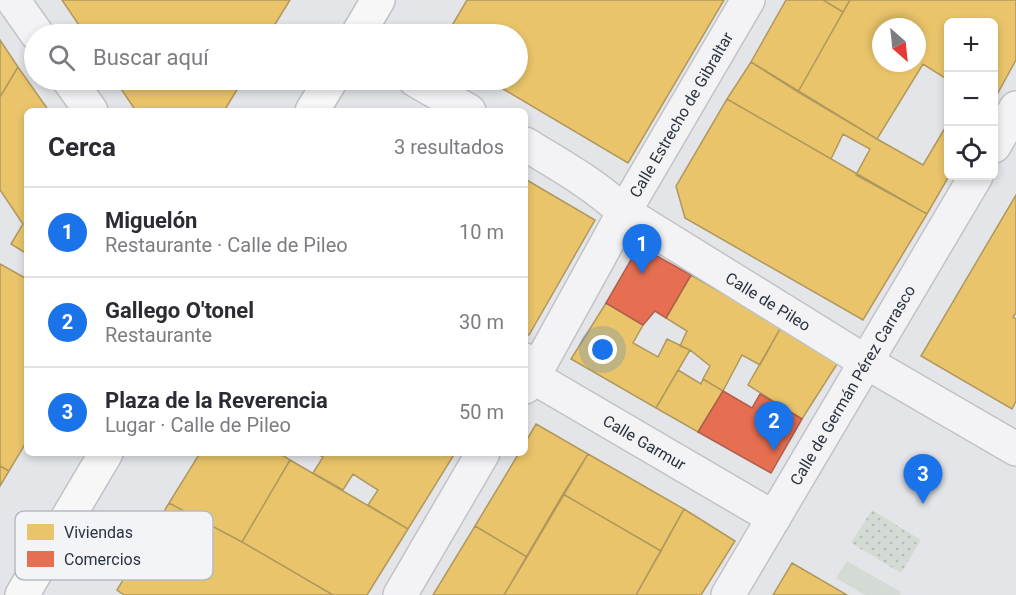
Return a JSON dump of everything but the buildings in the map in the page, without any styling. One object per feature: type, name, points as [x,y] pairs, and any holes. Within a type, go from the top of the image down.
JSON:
[{"type":"main road","points":[[364,24],[378,0]]},
{"type":"main road","points":[[314,108],[325,90]]},
{"type":"main road","points":[[72,511],[104,456]]},
{"type":"main road","points":[[22,595],[31,580]]},
{"type":"street","points":[[13,0],[31,24]]},
{"type":"street","name":"Calle Estrecho de Gibraltar","points":[[528,375],[748,0]]},
{"type":"street","points":[[76,90],[89,108]]},
{"type":"street","points":[[432,90],[464,108]]},
{"type":"street","points":[[998,138],[1016,108]]},
{"type":"street","name":"Calle de Pileo","points":[[528,146],[575,173],[624,212],[866,362],[1016,449]]},
{"type":"street","name":"Calle de Germán Pérez Carrasco","points":[[729,595],[974,180]]},
{"type":"street","name":"Calle Garmur","points":[[528,375],[774,518]]},
{"type":"street","points":[[399,595],[481,456]]},
{"type":"shaded area","points":[[872,510],[921,540],[901,573],[851,543]]},
{"type":"shaded area","points":[[847,561],[901,592],[899,595],[865,595],[836,578]]},
{"type":"place","name":"Miguelón","points":[[642,274]]},
{"type":"place","name":"Gallego O'tonel","points":[[774,451]]},
{"type":"place","name":"Plaza de la Reverencia","points":[[923,504]]}]
